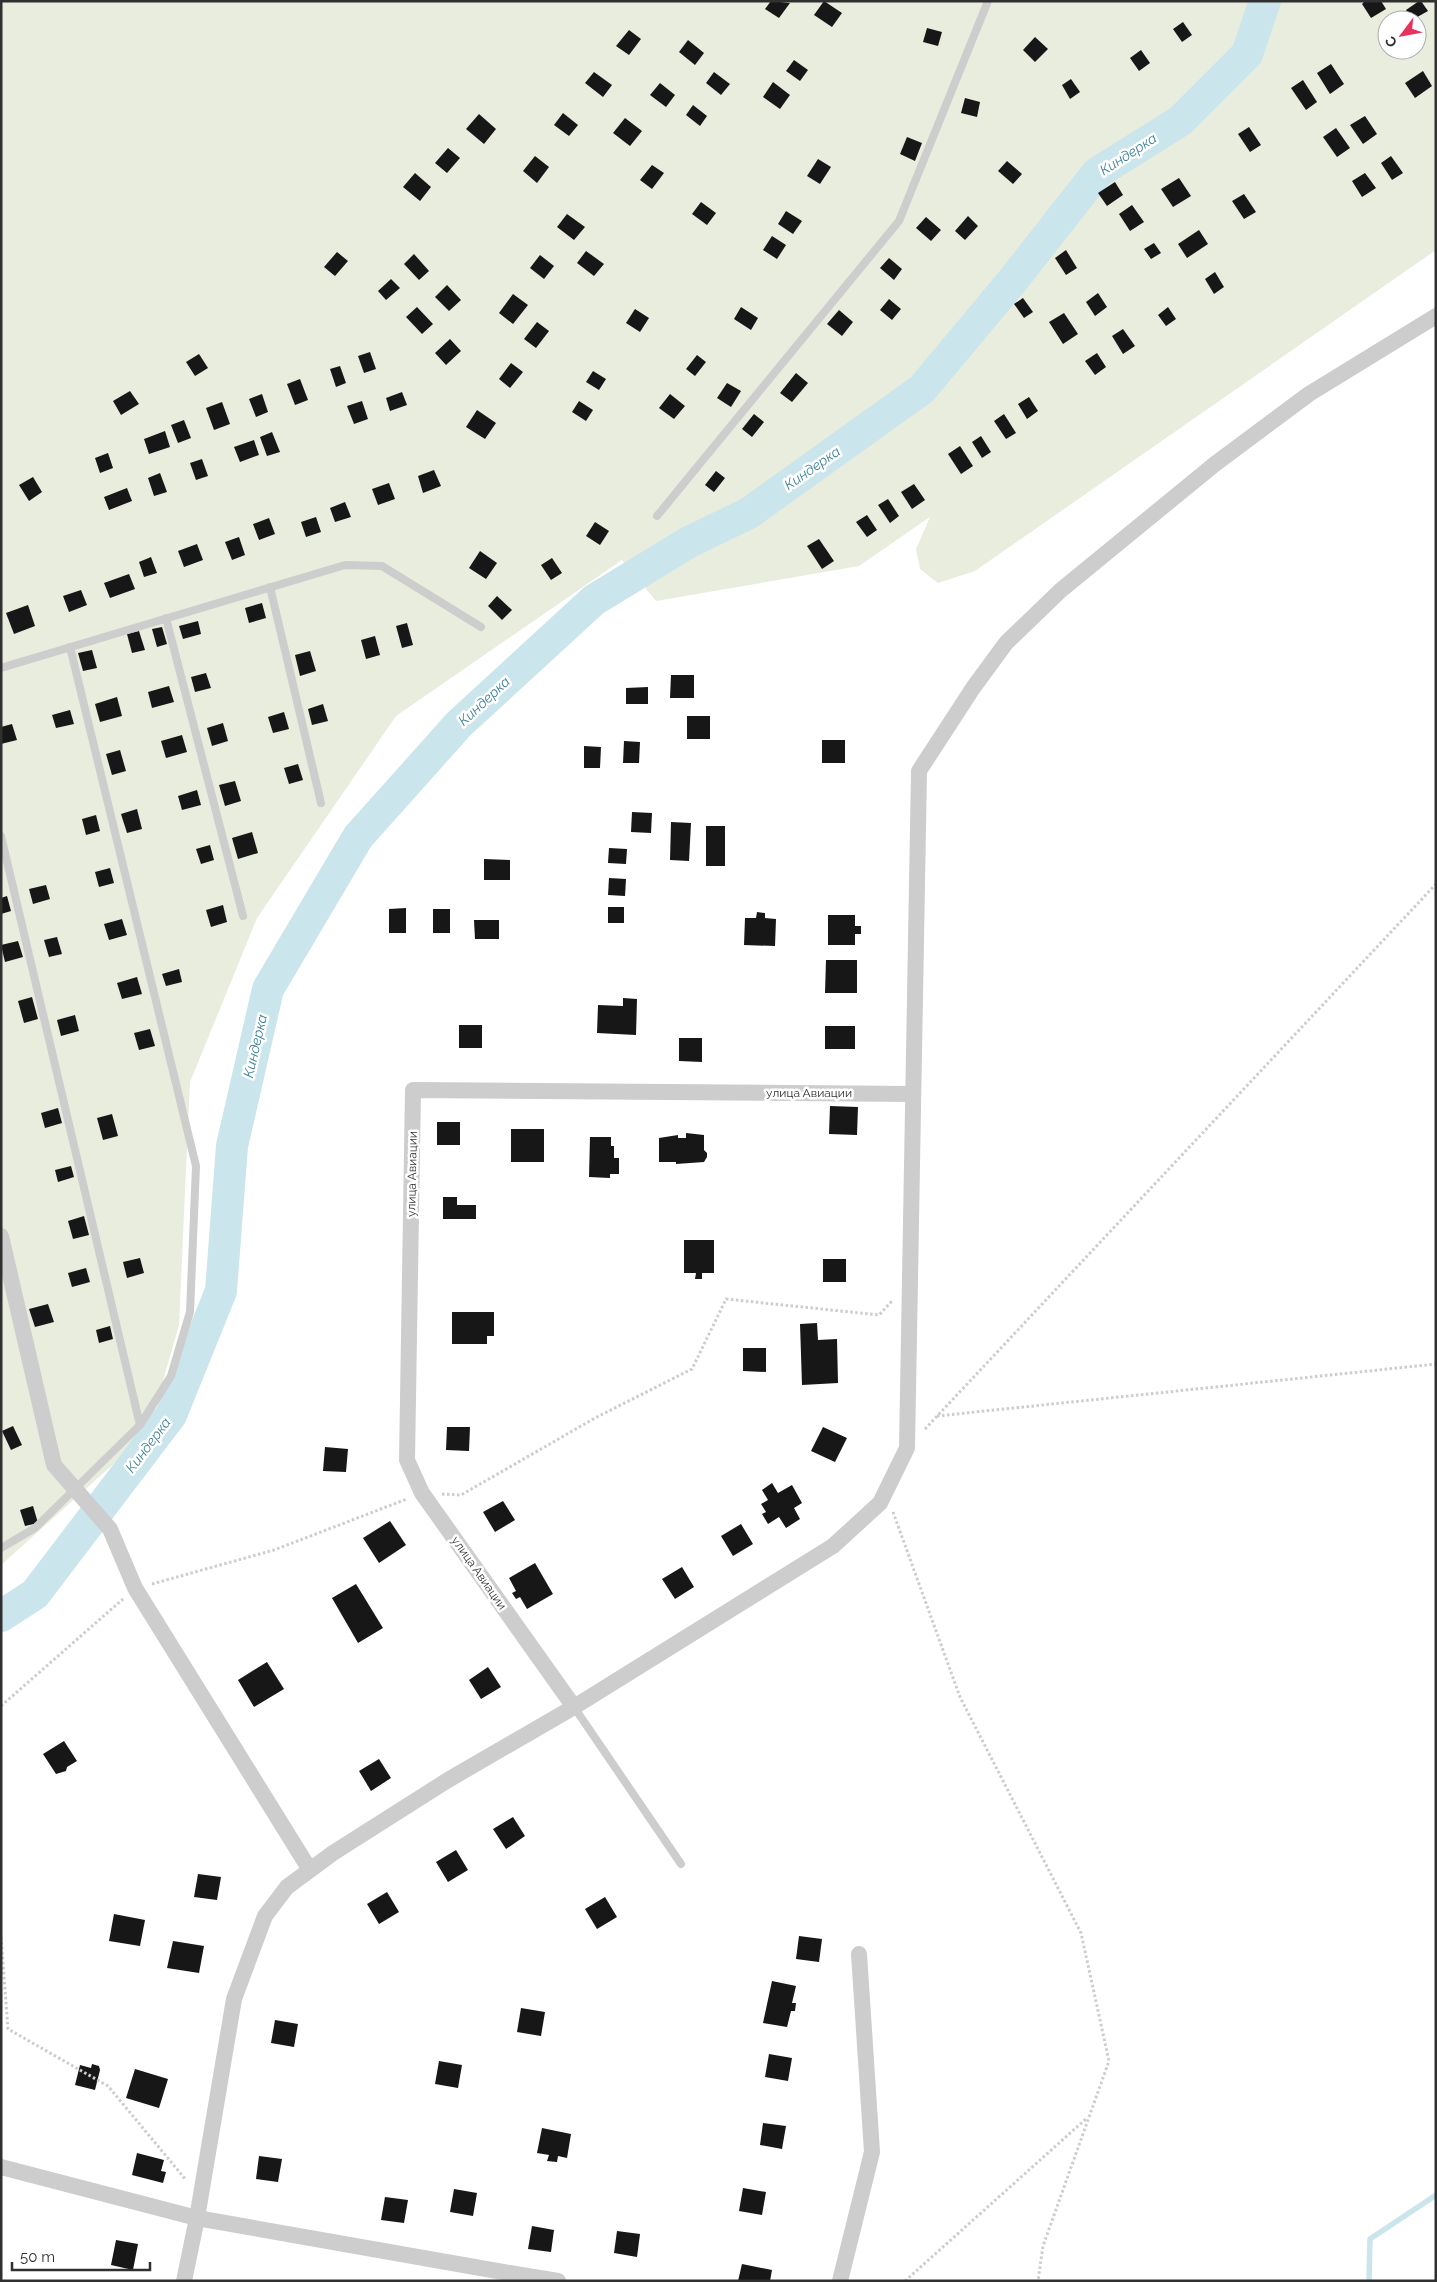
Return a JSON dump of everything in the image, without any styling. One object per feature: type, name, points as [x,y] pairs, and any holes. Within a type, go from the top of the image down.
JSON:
[{"type":"street","points":[[184,2281],[197,2218],[234,1999],[265,1916],[287,1887],[333,1853],[448,1780],[574,1707],[834,1546],[880,1503],[907,1448],[919,771],[973,688],[1006,643],[1061,590],[1215,464],[1309,394],[1436,316]]},
{"type":"street","name":"улица Авиации","points":[[574,1707],[422,1493],[407,1460],[413,1090],[913,1094]]},
{"type":"street","points":[[1,1236],[54,1466],[110,1529],[135,1588],[310,1870]]},
{"type":"street","points":[[840,2281],[872,2152],[859,1954]]},
{"type":"street","points":[[1,2167],[197,2218],[510,2277],[558,2281]]},
{"type":"lane","points":[[657,516],[899,221],[988,1]]},
{"type":"lane","points":[[1,668],[345,565],[382,566],[481,627]]},
{"type":"lane","points":[[270,587],[321,803]]},
{"type":"lane","points":[[166,618],[243,916]]},
{"type":"lane","points":[[1,1548],[36,1528],[80,1497],[140,1425],[171,1376],[190,1312],[196,1166],[70,647]]},
{"type":"lane","points":[[1,836],[140,1425]]},
{"type":"lane","points":[[574,1707],[681,1864]]},
{"type":"path","points":[[907,1448],[1436,884]]},
{"type":"path","points":[[1,1706],[135,1588],[274,1550],[422,1493],[461,1495],[595,1418],[692,1369],[726,1299],[879,1315],[910,1283]]},
{"type":"path","points":[[936,1416],[1436,1364]]},
{"type":"path","points":[[886,1490],[960,1697],[1081,1933],[1108,2061],[1043,2246],[1038,2281]]},
{"type":"path","points":[[1,1937],[8,2029],[108,2086],[200,2198]]},
{"type":"path","points":[[905,2281],[1088,2117]]},
{"type":"shaded area","points":[[1,1],[1436,1],[1436,250],[975,571],[938,583],[920,569],[916,549],[930,517],[859,566],[656,601],[622,560],[396,716],[257,918],[190,1082],[179,1325],[148,1433],[1,1565]]},
{"type":"building","points":[[771,1],[790,3],[779,18],[765,9]]},
{"type":"building","points":[[824,1],[842,13],[832,27],[814,15]]},
{"type":"building","points":[[1365,1],[1381,1],[1386,9],[1377,10],[1377,14],[1371,18],[1362,4]]},
{"type":"building","points":[[1421,1],[1428,11],[1427,10],[1406,10]]},
{"type":"building","points":[[1183,22],[1192,35],[1182,42],[1173,29]]},
{"type":"building","points":[[927,28],[942,32],[938,46],[923,42]]},
{"type":"building","points":[[629,30],[641,39],[629,55],[616,46]]},
{"type":"building","points":[[1035,37],[1048,49],[1035,62],[1023,50]]},
{"type":"building","points":[[688,40],[704,53],[695,65],[679,52]]},
{"type":"building","points":[[1141,50],[1150,63],[1139,71],[1130,58]]},
{"type":"building","points":[[794,60],[808,70],[800,81],[786,71]]},
{"type":"building","points":[[1331,64],[1344,84],[1330,94],[1317,73]]},
{"type":"building","points":[[1423,71],[1432,86],[1415,98],[1405,83]]},
{"type":"building","points":[[594,72],[612,85],[603,97],[585,83]]},
{"type":"building","points":[[714,72],[730,84],[721,95],[706,83]]},
{"type":"building","points":[[1071,79],[1080,92],[1070,99],[1062,85]]},
{"type":"building","points":[[1303,80],[1317,102],[1306,110],[1291,88]]},
{"type":"building","points":[[773,82],[790,95],[780,109],[763,97]]},
{"type":"building","points":[[660,83],[675,95],[666,107],[650,95]]},
{"type":"building","points":[[965,98],[980,102],[977,117],[961,113]]},
{"type":"building","points":[[693,105],[707,116],[700,126],[686,115]]},
{"type":"building","points":[[563,113],[578,125],[569,136],[554,125]]},
{"type":"building","points":[[479,114],[496,129],[484,144],[466,129]]},
{"type":"building","points":[[1365,116],[1377,134],[1363,144],[1350,125]]},
{"type":"building","points":[[625,118],[642,131],[630,146],[613,133]]},
{"type":"building","points":[[1249,127],[1261,145],[1250,152],[1238,134]]},
{"type":"building","points":[[1336,128],[1350,148],[1337,157],[1323,137]]},
{"type":"building","points":[[907,137],[922,143],[915,161],[900,154]]},
{"type":"building","points":[[448,148],[460,158],[447,173],[435,163]]},
{"type":"building","points":[[535,156],[549,167],[537,183],[523,171]]},
{"type":"building","points":[[1391,156],[1403,173],[1392,180],[1381,163]]},
{"type":"building","points":[[818,159],[831,167],[820,184],[807,176]]},
{"type":"building","points":[[1007,161],[1022,174],[1013,184],[998,171]]},
{"type":"building","points":[[652,165],[664,173],[652,189],[640,180]]},
{"type":"building","points":[[415,173],[431,187],[420,201],[403,187]]},
{"type":"building","points":[[1365,173],[1376,188],[1362,197],[1352,181]]},
{"type":"building","points":[[1179,178],[1191,196],[1173,207],[1161,189]]},
{"type":"building","points":[[1115,182],[1123,195],[1107,206],[1098,193]]},
{"type":"building","points":[[1244,194],[1256,212],[1244,219],[1232,201]]},
{"type":"building","points":[[701,202],[716,213],[707,225],[692,214]]},
{"type":"building","points":[[1132,205],[1144,222],[1130,231],[1119,214]]},
{"type":"building","points":[[786,211],[802,221],[793,234],[778,224]]},
{"type":"building","points":[[567,214],[585,227],[574,240],[557,227]]},
{"type":"building","points":[[968,216],[978,226],[965,240],[955,231]]},
{"type":"building","points":[[926,217],[941,230],[931,241],[916,228]]},
{"type":"building","points":[[1199,230],[1208,244],[1187,258],[1178,244]]},
{"type":"building","points":[[772,236],[786,245],[777,259],[763,250]]},
{"type":"building","points":[[1154,243],[1161,253],[1151,259],[1144,249]]},
{"type":"building","points":[[1066,250],[1077,268],[1066,275],[1055,258]]},
{"type":"building","points":[[586,251],[604,264],[594,276],[577,263]]},
{"type":"building","points":[[337,252],[348,261],[335,276],[324,267]]},
{"type":"building","points":[[414,254],[429,271],[419,280],[404,264]]},
{"type":"building","points":[[540,255],[554,266],[544,279],[530,268]]},
{"type":"building","points":[[889,258],[902,269],[894,280],[880,268]]},
{"type":"building","points":[[1215,272],[1224,287],[1214,294],[1205,279]]},
{"type":"building","points":[[391,279],[400,288],[386,300],[378,291]]},
{"type":"building","points":[[447,285],[461,300],[449,311],[435,297]]},
{"type":"building","points":[[1098,293],[1107,307],[1095,316],[1086,302]]},
{"type":"building","points":[[513,294],[528,305],[513,324],[499,313]]},
{"type":"building","points":[[1023,298],[1033,312],[1024,318],[1014,304]]},
{"type":"building","points":[[889,299],[901,309],[892,320],[880,310]]},
{"type":"building","points":[[417,307],[433,324],[422,334],[406,317]]},
{"type":"building","points":[[741,307],[758,318],[751,330],[734,319]]},
{"type":"building","points":[[1168,307],[1176,319],[1166,326],[1158,315]]},
{"type":"building","points":[[635,309],[649,318],[640,332],[626,323]]},
{"type":"building","points":[[839,310],[853,322],[842,336],[827,324]]},
{"type":"building","points":[[1064,313],[1078,334],[1063,344],[1049,322]]},
{"type":"building","points":[[537,322],[549,331],[536,348],[524,339]]},
{"type":"building","points":[[1123,329],[1135,346],[1123,354],[1112,336]]},
{"type":"building","points":[[450,339],[461,351],[446,365],[435,353]]},
{"type":"building","points":[[370,352],[376,369],[364,373],[358,356]]},
{"type":"building","points":[[1097,353],[1106,367],[1095,375],[1085,361]]},
{"type":"building","points":[[199,354],[208,368],[195,376],[186,362]]},
{"type":"building","points":[[697,355],[706,362],[695,376],[686,369]]},
{"type":"building","points":[[511,363],[523,372],[510,388],[499,379]]},
{"type":"building","points":[[340,366],[346,383],[336,387],[330,369]]},
{"type":"building","points":[[593,371],[606,379],[599,390],[586,382]]},
{"type":"building","points":[[796,373],[808,383],[792,402],[780,393]]},
{"type":"building","points":[[300,379],[308,400],[295,405],[287,384]]},
{"type":"building","points":[[727,383],[741,391],[731,407],[717,398]]},
{"type":"building","points":[[130,391],[139,404],[121,415],[113,401]]},
{"type":"building","points":[[402,392],[407,405],[390,411],[386,398]]},
{"type":"building","points":[[262,394],[268,412],[256,417],[249,399]]},
{"type":"building","points":[[670,394],[685,406],[674,419],[659,408]]},
{"type":"building","points":[[1029,397],[1038,411],[1027,419],[1018,404]]},
{"type":"building","points":[[362,401],[368,419],[354,424],[347,406]]},
{"type":"building","points":[[579,401],[593,410],[586,421],[572,412]]},
{"type":"building","points":[[222,402],[230,424],[214,430],[206,408]]},
{"type":"building","points":[[477,410],[496,423],[485,439],[466,427]]},
{"type":"building","points":[[754,414],[764,422],[752,437],[742,429]]},
{"type":"building","points":[[1004,414],[1016,433],[1006,439],[994,421]]},
{"type":"building","points":[[184,420],[191,438],[178,443],[171,425]]},
{"type":"building","points":[[165,431],[170,447],[149,454],[144,439]]},
{"type":"building","points":[[272,432],[280,452],[267,456],[260,437]]},
{"type":"building","points":[[981,436],[991,452],[982,458],[972,442]]},
{"type":"building","points":[[254,440],[259,455],[240,462],[234,447]]},
{"type":"building","points":[[960,446],[973,466],[961,474],[948,454]]},
{"type":"building","points":[[108,453],[113,468],[100,473],[95,458]]},
{"type":"building","points":[[202,459],[208,476],[196,480],[190,463]]},
{"type":"building","points":[[434,470],[441,486],[423,493],[418,476]]},
{"type":"building","points":[[716,471],[725,478],[714,492],[705,485]]},
{"type":"building","points":[[160,473],[167,492],[154,496],[148,478]]},
{"type":"building","points":[[33,477],[42,492],[29,501],[19,485]]},
{"type":"building","points":[[389,483],[395,499],[378,505],[372,489]]},
{"type":"building","points":[[914,484],[925,500],[912,509],[901,492]]},
{"type":"building","points":[[127,488],[132,501],[109,510],[104,497]]},
{"type":"building","points":[[888,499],[899,516],[890,523],[878,505]]},
{"type":"building","points":[[345,502],[351,517],[335,522],[330,508]]},
{"type":"building","points":[[867,515],[877,530],[867,537],[856,522]]},
{"type":"building","points":[[316,517],[321,532],[306,537],[301,522]]},
{"type":"building","points":[[269,518],[275,534],[259,540],[253,524]]},
{"type":"building","points":[[595,522],[609,531],[600,545],[586,536]]},
{"type":"building","points":[[239,537],[245,555],[232,560],[225,542]]},
{"type":"building","points":[[819,539],[834,561],[822,569],[807,546]]},
{"type":"building","points":[[197,544],[203,560],[184,567],[178,551]]},
{"type":"building","points":[[480,551],[497,563],[486,579],[469,568]]},
{"type":"building","points":[[151,557],[157,573],[144,577],[139,562]]},
{"type":"building","points":[[552,558],[562,573],[551,580],[541,565]]},
{"type":"building","points":[[129,574],[135,589],[110,598],[104,583]]},
{"type":"building","points":[[81,590],[87,605],[69,612],[63,596]]},
{"type":"building","points":[[497,596],[512,610],[502,620],[488,606]]},
{"type":"building","points":[[262,603],[266,618],[249,623],[245,608]]},
{"type":"building","points":[[28,605],[35,626],[14,634],[6,613]]},
{"type":"building","points":[[198,621],[201,634],[183,639],[179,626]]},
{"type":"building","points":[[407,623],[413,645],[402,648],[396,626]]},
{"type":"building","points":[[162,627],[167,644],[157,647],[152,629]]},
{"type":"building","points":[[139,631],[145,650],[132,653],[127,634]]},
{"type":"building","points":[[375,636],[380,655],[366,659],[361,640]]},
{"type":"building","points":[[92,650],[97,668],[83,671],[78,653]]},
{"type":"building","points":[[310,651],[316,671],[300,676],[295,655]]},
{"type":"building","points":[[206,673],[211,688],[195,692],[191,677]]},
{"type":"building","points":[[671,675],[694,675],[694,698],[670,698]]},
{"type":"building","points":[[169,686],[174,702],[152,708],[148,692]]},
{"type":"building","points":[[648,687],[648,704],[626,704],[626,688]]},
{"type":"building","points":[[117,697],[122,716],[100,722],[95,704]]},
{"type":"building","points":[[323,704],[328,721],[312,725],[308,709]]},
{"type":"building","points":[[70,710],[74,724],[56,728],[52,715]]},
{"type":"building","points":[[284,712],[289,729],[273,733],[268,717]]},
{"type":"building","points":[[687,716],[710,716],[710,739],[687,739]]},
{"type":"building","points":[[223,723],[228,741],[212,746],[207,728]]},
{"type":"building","points":[[12,724],[17,740],[1,744],[1,727]]},
{"type":"building","points":[[182,735],[187,752],[166,758],[161,741]]},
{"type":"building","points":[[822,740],[845,740],[845,763],[822,763]]},
{"type":"building","points":[[624,741],[640,742],[639,763],[623,763]]},
{"type":"building","points":[[584,746],[601,747],[600,768],[584,768]]},
{"type":"building","points":[[120,750],[126,771],[112,775],[106,754]]},
{"type":"building","points":[[298,764],[303,780],[289,784],[284,768]]},
{"type":"building","points":[[235,781],[241,801],[225,806],[219,785]]},
{"type":"building","points":[[197,790],[201,805],[182,810],[178,796]]},
{"type":"building","points":[[137,809],[142,829],[127,833],[121,814]]},
{"type":"building","points":[[632,812],[652,813],[651,833],[631,832]]},
{"type":"building","points":[[96,815],[100,831],[86,835],[82,819]]},
{"type":"building","points":[[671,822],[691,823],[689,861],[670,860]]},
{"type":"building","points":[[706,826],[725,826],[725,866],[706,866]]},
{"type":"building","points":[[252,832],[258,853],[238,859],[232,838]]},
{"type":"building","points":[[210,845],[214,860],[201,864],[196,849]]},
{"type":"building","points":[[609,848],[627,849],[626,864],[608,863]]},
{"type":"building","points":[[484,859],[510,860],[510,880],[484,880]]},
{"type":"building","points":[[110,868],[114,883],[99,887],[95,872]]},
{"type":"building","points":[[609,878],[626,879],[625,896],[608,895]]},
{"type":"building","points":[[46,885],[50,899],[33,904],[29,889]]},
{"type":"building","points":[[7,896],[11,911],[1,914],[1,898]]},
{"type":"building","points":[[223,905],[227,922],[211,927],[206,910]]},
{"type":"building","points":[[608,907],[624,907],[624,923],[608,923]]},
{"type":"building","points":[[406,908],[406,933],[389,933],[389,909]]},
{"type":"building","points":[[433,909],[450,909],[450,933],[433,933]]},
{"type":"building","points":[[757,912],[765,913],[765,918],[776,919],[775,946],[744,945],[745,918],[756,918]]},
{"type":"building","points":[[828,915],[855,915],[855,926],[861,926],[861,934],[855,934],[855,945],[828,945]]},
{"type":"building","points":[[122,919],[127,935],[109,940],[104,924]]},
{"type":"building","points":[[474,920],[499,920],[499,939],[475,939]]},
{"type":"building","points":[[57,937],[62,954],[49,957],[44,940]]},
{"type":"building","points":[[18,941],[23,957],[5,962],[1,945]]},
{"type":"building","points":[[826,960],[857,960],[857,993],[825,993]]},
{"type":"building","points":[[179,969],[182,982],[166,986],[162,974]]},
{"type":"building","points":[[137,977],[142,994],[122,999],[117,983]]},
{"type":"building","points":[[32,997],[38,1019],[24,1023],[18,1001]]},
{"type":"building","points":[[623,998],[637,999],[636,1035],[597,1033],[598,1005],[623,1006]]},
{"type":"building","points":[[75,1015],[79,1031],[61,1036],[57,1020]]},
{"type":"building","points":[[459,1025],[482,1025],[482,1048],[459,1048]]},
{"type":"building","points":[[825,1026],[855,1026],[855,1049],[825,1049]]},
{"type":"building","points":[[150,1029],[155,1046],[139,1050],[134,1033]]},
{"type":"building","points":[[679,1038],[702,1038],[702,1062],[679,1061]]},
{"type":"building","points":[[830,1106],[858,1107],[857,1135],[829,1134]]},
{"type":"building","points":[[58,1108],[62,1123],[45,1128],[41,1113]]},
{"type":"building","points":[[112,1114],[118,1136],[103,1140],[97,1118]]},
{"type":"building","points":[[437,1122],[460,1122],[460,1145],[437,1145]]},
{"type":"building","points":[[511,1129],[544,1129],[544,1162],[511,1162]]},
{"type":"building","points":[[686,1133],[704,1135],[704,1150],[707,1153],[707,1157],[704,1162],[676,1164],[676,1162],[659,1162],[659,1138],[678,1135],[678,1138],[686,1138]]},
{"type":"building","points":[[590,1137],[611,1137],[611,1146],[614,1146],[614,1158],[619,1158],[619,1174],[610,1174],[610,1178],[589,1177]]},
{"type":"building","points":[[71,1166],[74,1177],[58,1182],[55,1170]]},
{"type":"building","points":[[443,1197],[457,1197],[457,1205],[476,1205],[476,1219],[443,1219]]},
{"type":"building","points":[[84,1216],[89,1235],[73,1239],[68,1221]]},
{"type":"building","points":[[684,1240],[714,1240],[714,1273],[702,1273],[702,1279],[695,1279],[696,1273],[684,1273]]},
{"type":"building","points":[[140,1258],[144,1273],[127,1278],[123,1262]]},
{"type":"building","points":[[823,1259],[846,1259],[846,1282],[823,1282]]},
{"type":"building","points":[[86,1268],[90,1282],[72,1287],[68,1273]]},
{"type":"building","points":[[48,1304],[54,1322],[35,1327],[29,1309]]},
{"type":"building","points":[[452,1312],[494,1312],[494,1336],[487,1336],[487,1344],[452,1344]]},
{"type":"building","points":[[817,1323],[818,1340],[837,1339],[838,1383],[802,1385],[800,1324]]},
{"type":"building","points":[[110,1326],[113,1339],[99,1343],[96,1330]]},
{"type":"building","points":[[743,1348],[766,1348],[766,1372],[743,1371]]},
{"type":"building","points":[[13,1426],[22,1445],[11,1450],[2,1431]]},
{"type":"building","points":[[447,1427],[470,1427],[469,1451],[446,1450]]},
{"type":"building","points":[[823,1427],[847,1438],[835,1462],[811,1451]]},
{"type":"building","points":[[325,1447],[348,1449],[346,1472],[323,1471]]},
{"type":"building","points":[[772,1483],[778,1493],[792,1485],[802,1503],[794,1508],[800,1519],[786,1528],[779,1517],[768,1524],[762,1514],[766,1512],[761,1504],[768,1500],[762,1490]]},
{"type":"building","points":[[503,1501],[515,1520],[495,1532],[483,1512]]},
{"type":"building","points":[[33,1506],[38,1523],[25,1526],[20,1510]]},
{"type":"building","points":[[390,1521],[406,1545],[379,1563],[363,1538]]},
{"type":"building","points":[[741,1524],[753,1544],[733,1556],[721,1536]]},
{"type":"building","points":[[535,1563],[553,1594],[527,1609],[520,1597],[516,1599],[512,1593],[516,1591],[509,1578]]},
{"type":"building","points":[[682,1567],[694,1587],[675,1599],[662,1579]]},
{"type":"building","points":[[356,1584],[383,1628],[358,1643],[332,1598]]},
{"type":"building","points":[[267,1662],[284,1689],[254,1707],[238,1680]]},
{"type":"building","points":[[488,1667],[501,1687],[481,1699],[469,1680]]},
{"type":"building","points":[[64,1741],[77,1761],[67,1767],[66,1771],[56,1774],[43,1754]]},
{"type":"building","points":[[379,1759],[391,1778],[371,1791],[359,1771]]},
{"type":"building","points":[[513,1817],[525,1836],[506,1849],[493,1829]]},
{"type":"building","points":[[456,1850],[468,1870],[448,1882],[436,1862]]},
{"type":"building","points":[[198,1874],[221,1877],[217,1900],[194,1897]]},
{"type":"building","points":[[387,1892],[399,1912],[379,1924],[367,1904]]},
{"type":"building","points":[[605,1897],[617,1917],[597,1929],[585,1909]]},
{"type":"building","points":[[114,1914],[145,1920],[140,1946],[109,1941]]},
{"type":"building","points":[[799,1936],[822,1939],[819,1962],[796,1959]]},
{"type":"building","points":[[173,1941],[204,1946],[199,1973],[167,1968]]},
{"type":"building","points":[[772,1981],[796,1986],[792,2003],[796,2003],[795,2011],[791,2011],[787,2027],[763,2023]]},
{"type":"building","points":[[521,2008],[545,2012],[541,2036],[517,2032]]},
{"type":"building","points":[[275,2020],[298,2024],[294,2047],[271,2043]]},
{"type":"building","points":[[769,2054],[792,2058],[788,2081],[765,2077]]},
{"type":"building","points":[[439,2061],[462,2065],[458,2088],[435,2084]]},
{"type":"building","points":[[92,2064],[99,2066],[100,2070],[95,2090],[75,2085],[80,2065],[91,2068]]},
{"type":"building","points":[[135,2069],[168,2079],[159,2108],[126,2098]]},
{"type":"building","points":[[763,2123],[786,2126],[782,2149],[760,2145]]},
{"type":"building","points":[[542,2128],[571,2134],[567,2158],[558,2156],[557,2162],[547,2161],[549,2155],[537,2153]]},
{"type":"building","points":[[137,2153],[164,2160],[161,2171],[166,2172],[163,2183],[132,2175]]},
{"type":"building","points":[[259,2156],[282,2159],[278,2182],[256,2179]]},
{"type":"building","points":[[743,2188],[766,2192],[762,2215],[739,2211]]},
{"type":"building","points":[[454,2189],[477,2193],[473,2216],[450,2212]]},
{"type":"building","points":[[385,2197],[408,2200],[404,2223],[381,2220]]},
{"type":"building","points":[[532,2226],[554,2230],[551,2252],[528,2249]]},
{"type":"building","points":[[617,2231],[640,2234],[637,2257],[614,2253]]},
{"type":"building","points":[[116,2240],[138,2244],[133,2270],[111,2265]]},
{"type":"building","points":[[742,2264],[772,2270],[770,2281],[738,2281]]},
{"type":"waterway","name":"Киндерка","points":[[1,1616],[35,1594],[171,1415],[221,1291],[232,1146],[268,989],[358,837],[459,724],[594,600],[689,542],[749,513],[922,389],[1013,280],[1097,173],[1180,121],[1247,54],[1265,1]]},
{"type":"waterway","points":[[1369,2281],[1370,2239],[1436,2195]]}]
